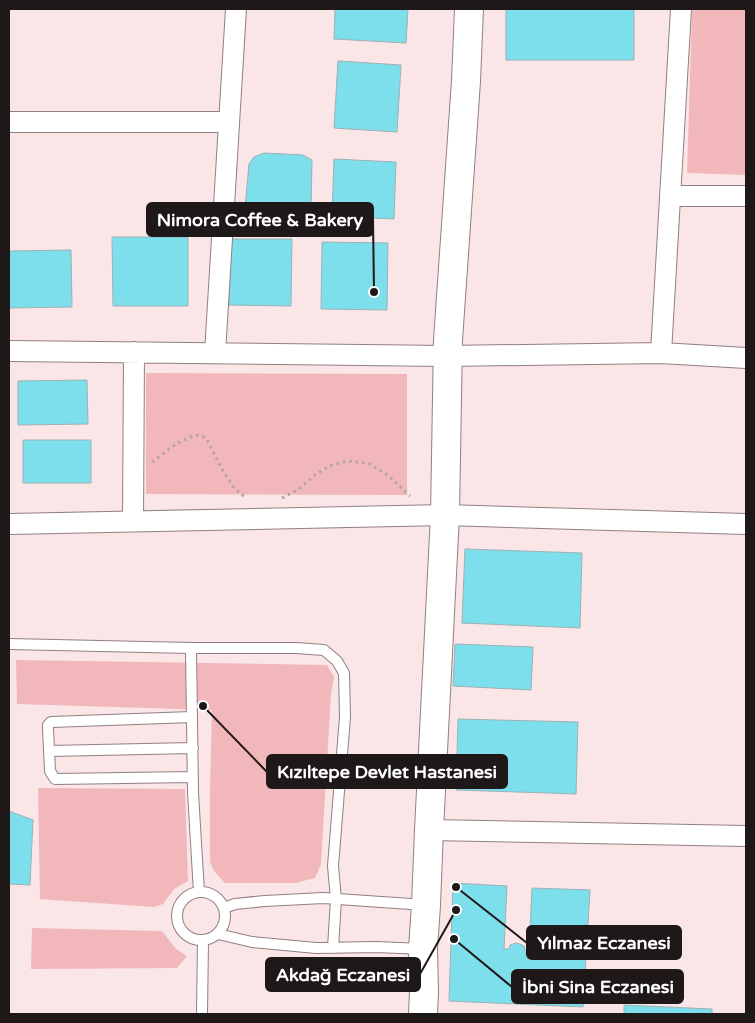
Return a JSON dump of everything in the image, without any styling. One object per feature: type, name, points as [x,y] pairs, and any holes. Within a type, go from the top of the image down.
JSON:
[{"type":"street","points":[[215,353],[236,9]]},
{"type":"street","points":[[423,1014],[423,950],[445,515],[447,356],[466,81],[469,9]]},
{"type":"street","points":[[662,353],[681,9]]},
{"type":"street","points":[[9,122],[229,122]]},
{"type":"street","points":[[670,196],[746,196]]},
{"type":"street","points":[[9,351],[447,356],[662,353],[746,358]]},
{"type":"street","points":[[133,521],[134,352]]},
{"type":"street","points":[[9,524],[445,515],[746,524]]},
{"type":"street","points":[[429,830],[746,836]]},
{"type":"lane","points":[[9,644],[296,648],[324,650],[337,661],[344,673],[345,717],[333,866],[336,899],[333,948]]},
{"type":"lane","points":[[191,648],[193,777],[199,892]]},
{"type":"lane","points":[[192,717],[52,722],[48,725],[48,729],[50,771],[55,779],[193,777]]},
{"type":"lane","points":[[49,750],[193,748]]},
{"type":"lane","points":[[207,892],[220,900],[224,908],[225,924],[218,934],[208,940],[192,939],[185,935],[177,921],[179,905],[184,898],[191,894],[207,892]]},
{"type":"lane","points":[[224,908],[235,904],[323,898],[426,905]]},
{"type":"lane","points":[[218,934],[252,942],[316,948],[376,947],[423,950]]},
{"type":"lane","points":[[202,1014],[203,940]]},
{"type":"path","points":[[134,472],[155,460],[176,444],[199,435],[206,438],[222,470],[234,488],[245,498],[254,500]]},
{"type":"path","points":[[279,499],[299,489],[316,474],[332,465],[347,461],[368,463],[389,476],[411,497],[410,516]]},
{"type":"shaded area","points":[[692,9],[746,9],[746,175],[687,173]]},
{"type":"shaded area","points":[[146,373],[407,374],[407,495],[146,494]]},
{"type":"shaded area","points":[[16,660],[327,665],[334,677],[331,694],[321,864],[315,878],[295,883],[225,883],[214,871],[210,862],[212,710],[17,704]]},
{"type":"shaded area","points":[[38,788],[185,789],[188,881],[174,889],[163,904],[154,907],[40,899]]},
{"type":"shaded area","points":[[32,928],[162,931],[176,949],[187,956],[177,968],[31,969]]},
{"type":"building","points":[[335,9],[408,9],[406,43],[334,39]]},
{"type":"building","points":[[506,9],[634,9],[634,60],[506,60]]},
{"type":"building","points":[[338,61],[401,65],[397,132],[334,128]]},
{"type":"building","points":[[264,153],[303,155],[312,160],[311,210],[306,218],[301,221],[254,219],[247,216],[245,208],[249,164],[254,157]]},
{"type":"building","points":[[334,159],[396,162],[394,219],[332,216]]},
{"type":"building","points":[[112,237],[188,237],[188,306],[113,306]]},
{"type":"building","points":[[230,239],[292,239],[291,306],[229,305]]},
{"type":"building","points":[[322,242],[388,243],[387,310],[321,309]]},
{"type":"building","points":[[71,250],[72,307],[9,308],[9,251]]},
{"type":"building","points":[[87,380],[88,424],[18,425],[18,381]]},
{"type":"building","points":[[23,440],[91,440],[91,483],[23,483]]},
{"type":"building","points":[[465,549],[582,553],[580,628],[462,623]]},
{"type":"building","points":[[455,644],[533,647],[531,690],[453,686]]},
{"type":"building","points":[[458,719],[578,722],[576,794],[456,790]]},
{"type":"building","points":[[9,811],[33,820],[30,885],[9,884]]},
{"type":"building","points":[[453,883],[507,886],[504,949],[509,949],[510,945],[516,943],[524,946],[525,950],[529,950],[532,888],[590,890],[583,1007],[449,1001]]},
{"type":"building","points":[[624,1005],[712,1009],[712,1014],[624,1014]]},
{"type":"place","name":"Nimora Coffee & Bakery","points":[[374,292]]},
{"type":"place","name":"Kızıltepe Devlet Hastanesi","points":[[203,706]]},
{"type":"place","name":"Yılmaz Eczanesi","points":[[456,887]]},
{"type":"place","name":"Akdağ Eczanesi","points":[[456,910]]},
{"type":"place","name":"İbni Sina Eczanesi","points":[[454,939]]}]
